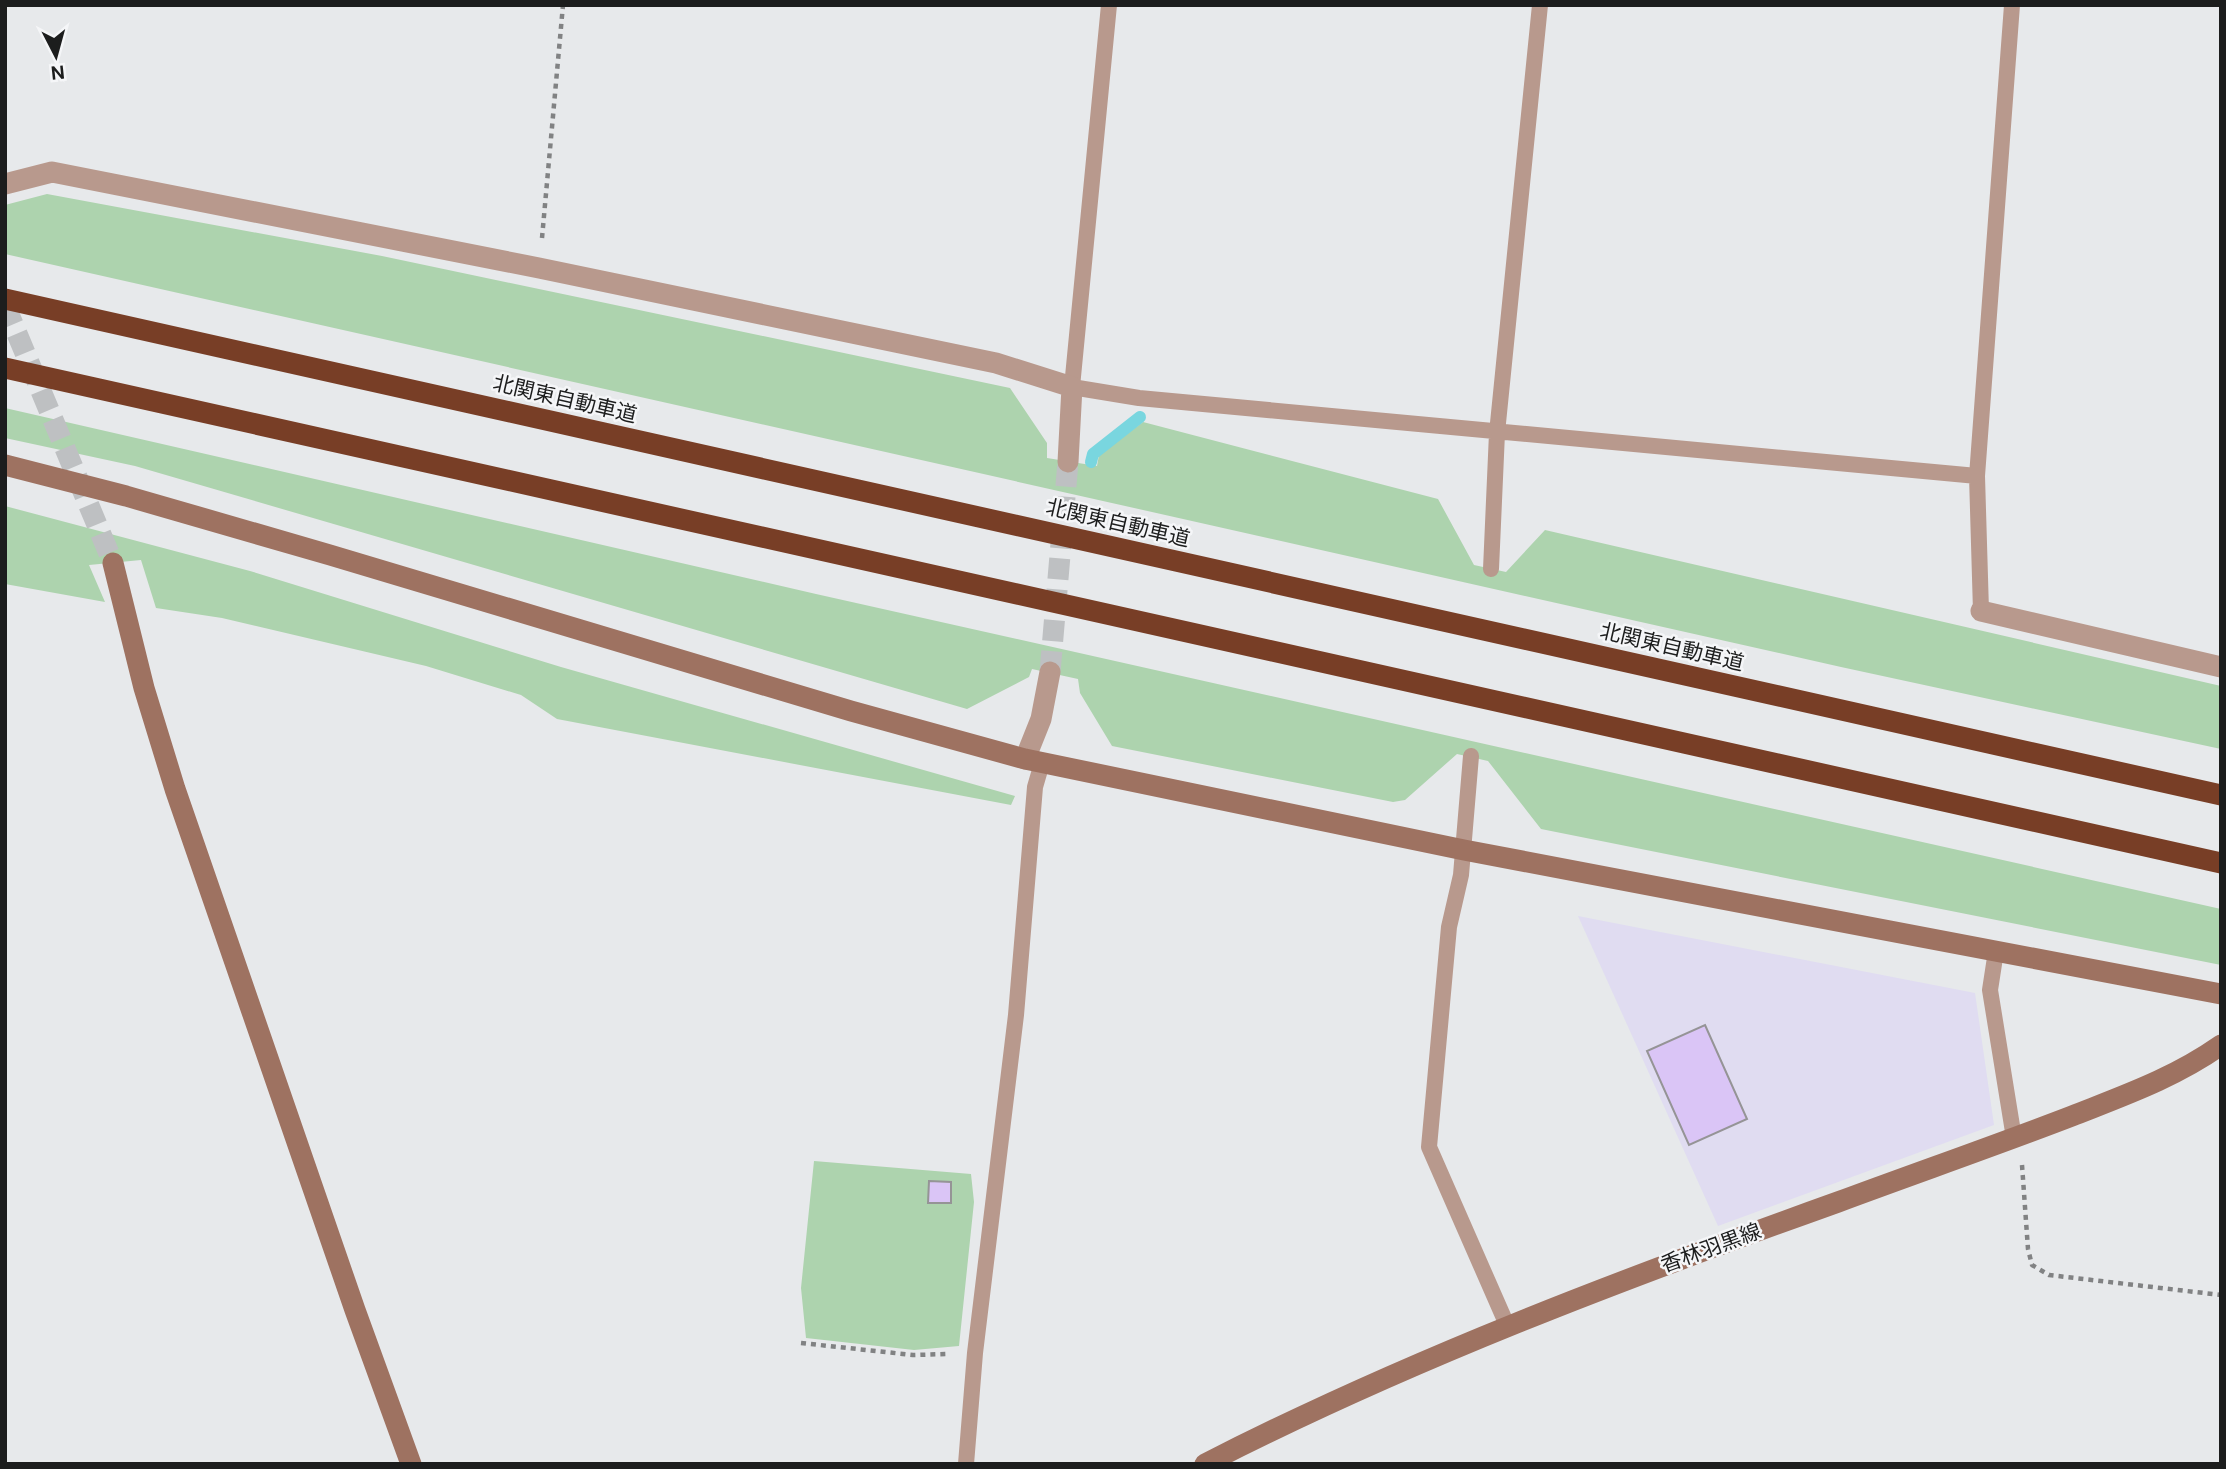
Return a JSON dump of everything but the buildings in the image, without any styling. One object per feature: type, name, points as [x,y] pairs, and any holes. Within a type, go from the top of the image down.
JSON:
[{"type":"highway","name":"北関東自動車道","points":[[5,299],[2221,795]]},
{"type":"highway","points":[[5,368],[2221,863]]},
{"type":"street","points":[[5,184],[52,172],[539,268],[996,363],[1072,387],[1068,462]]},
{"type":"street","points":[[5,465],[126,496],[837,707],[1034,761],[1464,850],[2221,994]]},
{"type":"street","points":[[113,563],[144,688],[175,789],[411,1464]]},
{"type":"street","points":[[1981,611],[2221,667]]},
{"type":"street","points":[[1034,761],[1050,672]]},
{"type":"street","name":"香林羽黒線","points":[[1205,1464],[1507,1325],[2014,1138],[2176,1074],[2221,1045]]},
{"type":"lane","points":[[1109,5],[1072,387],[1139,398],[1977,476]]},
{"type":"lane","points":[[1491,569],[1497,433],[1541,5]]},
{"type":"lane","points":[[1981,611],[1977,476],[2012,5]]},
{"type":"lane","points":[[1471,756],[1461,875],[1449,927],[1429,1147],[1507,1325]]},
{"type":"lane","points":[[967,1464],[975,1353],[1016,1015],[1035,787],[1034,761]]},
{"type":"lane","points":[[1996,951],[1990,990],[2014,1138]]},
{"type":"path","points":[[539,268],[563,5]]},
{"type":"path","points":[[2014,1138],[2023,1167],[2028,1249],[2032,1265],[2049,1275],[2221,1295]]},
{"type":"path","points":[[801,1343],[913,1355],[975,1353]]},
{"type":"shaded area","points":[[1578,916],[1975,993],[1994,1125],[1718,1226]]},
{"type":"green space","points":[[47,194],[382,256],[1010,388],[1047,443],[1047,458],[1097,466],[1099,455],[1143,422],[1438,499],[1474,565],[1506,572],[1545,530],[2221,686],[2221,749],[1841,667],[5,254],[5,205]]},
{"type":"green space","points":[[5,408],[816,594],[2221,909],[2221,965],[1541,829],[1488,761],[1457,754],[1405,800],[1393,802],[1112,746],[1080,693],[1078,679],[1032,669],[1029,677],[967,709],[135,466],[5,438]]},
{"type":"green space","points":[[5,506],[250,571],[561,667],[1015,796],[1011,805],[557,719],[521,695],[426,666],[222,618],[156,608],[141,560],[89,565],[105,602],[5,584]]},
{"type":"green space","points":[[814,1161],[971,1174],[974,1202],[959,1346],[914,1350],[806,1338],[801,1288]]},
{"type":"waterway","points":[[1091,462],[1093,454],[1140,417]]},
{"type":"tunnel","points":[[5,305],[113,563]]},
{"type":"tunnel","points":[[1050,672],[1068,462]]}]
